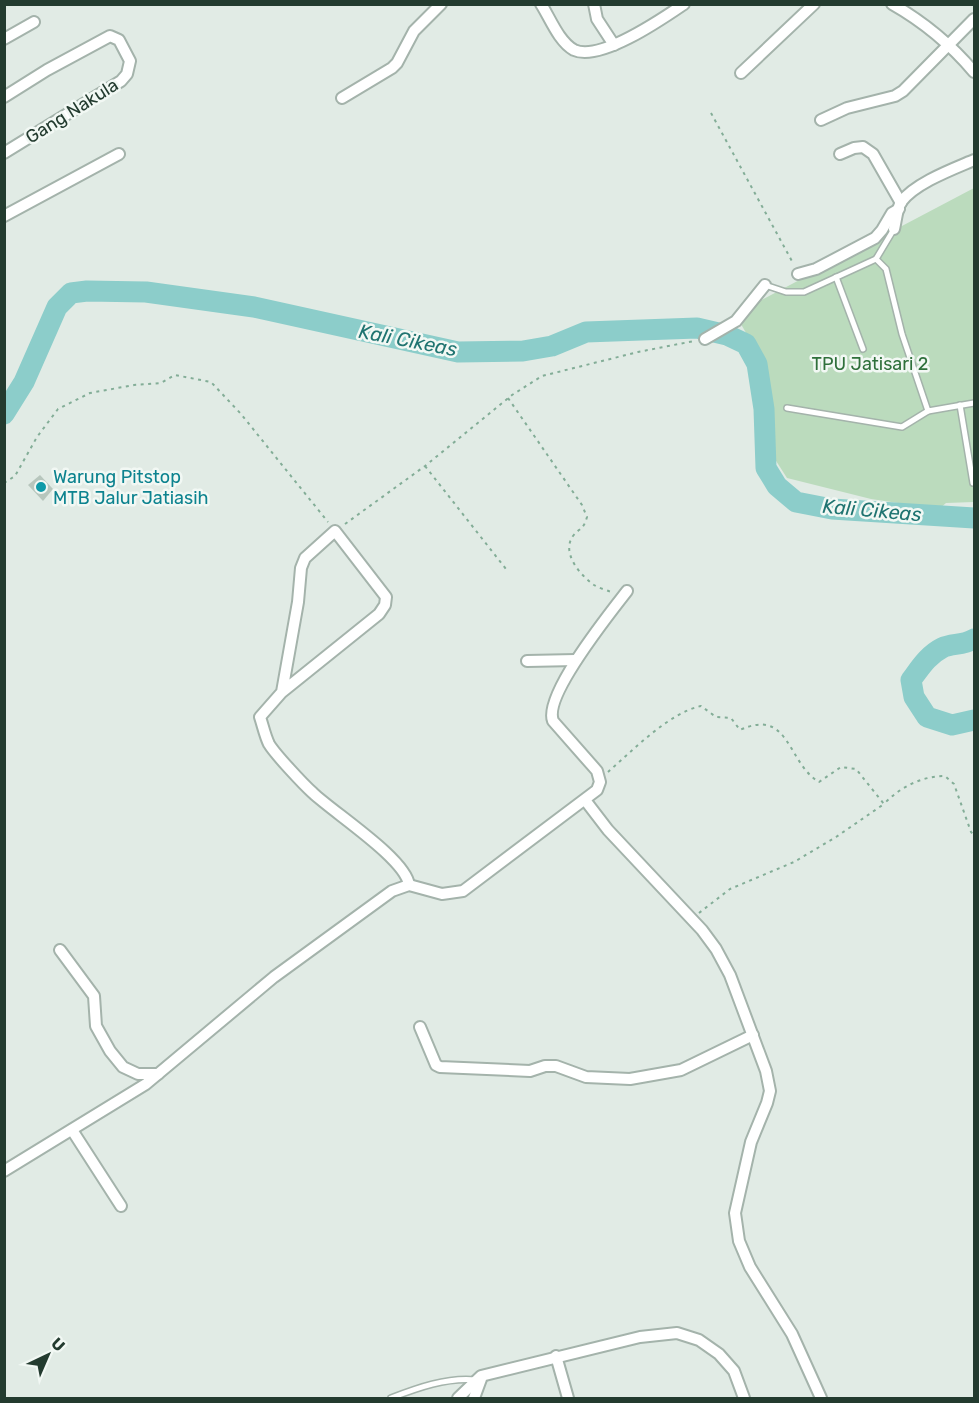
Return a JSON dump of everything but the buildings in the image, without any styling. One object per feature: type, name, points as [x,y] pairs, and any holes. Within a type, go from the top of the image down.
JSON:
[{"type":"street","points":[[342,98],[392,68],[414,31],[441,4]]},
{"type":"street","points":[[541,4],[563,40],[574,49],[585,52],[614,45],[655,24],[684,4]]},
{"type":"street","points":[[594,4],[597,19],[614,45]]},
{"type":"street","points":[[741,73],[814,4]]},
{"type":"street","points":[[892,4],[948,46],[975,72]]},
{"type":"street","points":[[821,120],[847,108],[894,96],[903,91],[975,19]]},
{"type":"street","points":[[4,39],[34,22]]},
{"type":"street","name":"Gang Nakula","points":[[4,96],[110,36],[119,40],[130,61],[128,74],[122,81],[4,153]]},
{"type":"street","points":[[840,154],[863,147],[873,154],[900,206],[894,229]]},
{"type":"street","points":[[4,216],[119,154]]},
{"type":"street","points":[[798,274],[816,268],[875,238],[892,213],[916,188],[975,160]]},
{"type":"street","points":[[705,339],[736,321],[765,285]]},
{"type":"street","points":[[282,692],[298,602],[301,568],[305,558],[335,531],[386,597],[385,605],[379,614],[282,692],[260,717],[270,745],[312,792],[402,868],[408,877],[409,885]]},
{"type":"street","points":[[4,1171],[158,1074],[274,977],[392,891],[409,885],[442,894],[463,891],[597,790],[600,779],[597,771],[553,721],[551,714],[576,660],[625,594]]},
{"type":"street","points":[[527,661],[576,660]]},
{"type":"street","points":[[585,800],[608,831],[691,918],[716,949],[730,975],[766,1071],[770,1091],[767,1104],[750,1142],[735,1213],[739,1242],[750,1267],[792,1334],[820,1398]]},
{"type":"street","points":[[60,950],[94,996],[96,1026],[110,1051],[123,1067],[138,1074],[158,1074]]},
{"type":"street","points":[[420,1027],[436,1065],[440,1067],[530,1071],[545,1066],[556,1066],[586,1077],[630,1079],[681,1070],[753,1035]]},
{"type":"street","points":[[72,1130],[121,1206]]},
{"type":"street","points":[[458,1398],[479,1378],[556,1356],[640,1337],[677,1333],[699,1340],[719,1354],[734,1371],[744,1398]]},
{"type":"street","points":[[556,1356],[568,1398]]},
{"type":"street","points":[[474,1398],[479,1378]]},
{"type":"lane","points":[[765,285],[786,292],[804,292],[876,259],[894,229]]},
{"type":"lane","points":[[876,259],[886,269],[902,334],[928,411]]},
{"type":"lane","points":[[836,277],[864,349]]},
{"type":"lane","points":[[787,408],[902,427],[928,411],[975,403]]},
{"type":"lane","points":[[960,405],[973,483]]},
{"type":"lane","points":[[390,1398],[437,1383],[479,1378]]},
{"type":"path","points":[[711,113],[798,274]]},
{"type":"path","points":[[4,483],[15,476],[37,437],[58,409],[90,393],[161,383],[175,375],[211,382],[241,414],[335,531],[425,466],[508,399],[542,376],[638,352],[705,339]]},
{"type":"path","points":[[508,399],[582,505],[587,518],[584,527],[573,536],[570,551],[573,563],[594,585],[625,594]]},
{"type":"path","points":[[425,466],[506,570]]},
{"type":"path","points":[[600,779],[635,746],[681,713],[701,706],[716,717],[731,718],[740,730],[764,724],[773,726],[787,741],[809,776],[819,782],[841,767],[856,769],[884,804]]},
{"type":"path","points":[[691,918],[730,889],[794,862],[836,837],[903,788],[930,777],[945,777],[954,784],[971,832],[975,835]]},
{"type":"green space","name":"TPU Jatisari 2","points":[[974,188],[974,502],[946,503],[939,509],[871,499],[787,478],[771,453],[766,367],[735,314]]},
{"type":"waterway","name":"Kali Cikeas","points":[[4,414],[24,382],[57,307],[71,293],[87,291],[146,292],[254,307],[458,352],[523,351],[552,346],[586,332],[697,328],[727,335],[746,344],[757,364],[764,409],[766,468],[777,486],[796,502],[832,509],[974,518]]},
{"type":"waterway","name":"Kali Cikeas","points":[[974,639],[946,646],[937,651],[911,680],[914,697],[927,717],[952,725],[974,720]]},
{"type":"place","name":"Warung Pitstop MTB Jalur Jatiasih","points":[[41,487]]}]
